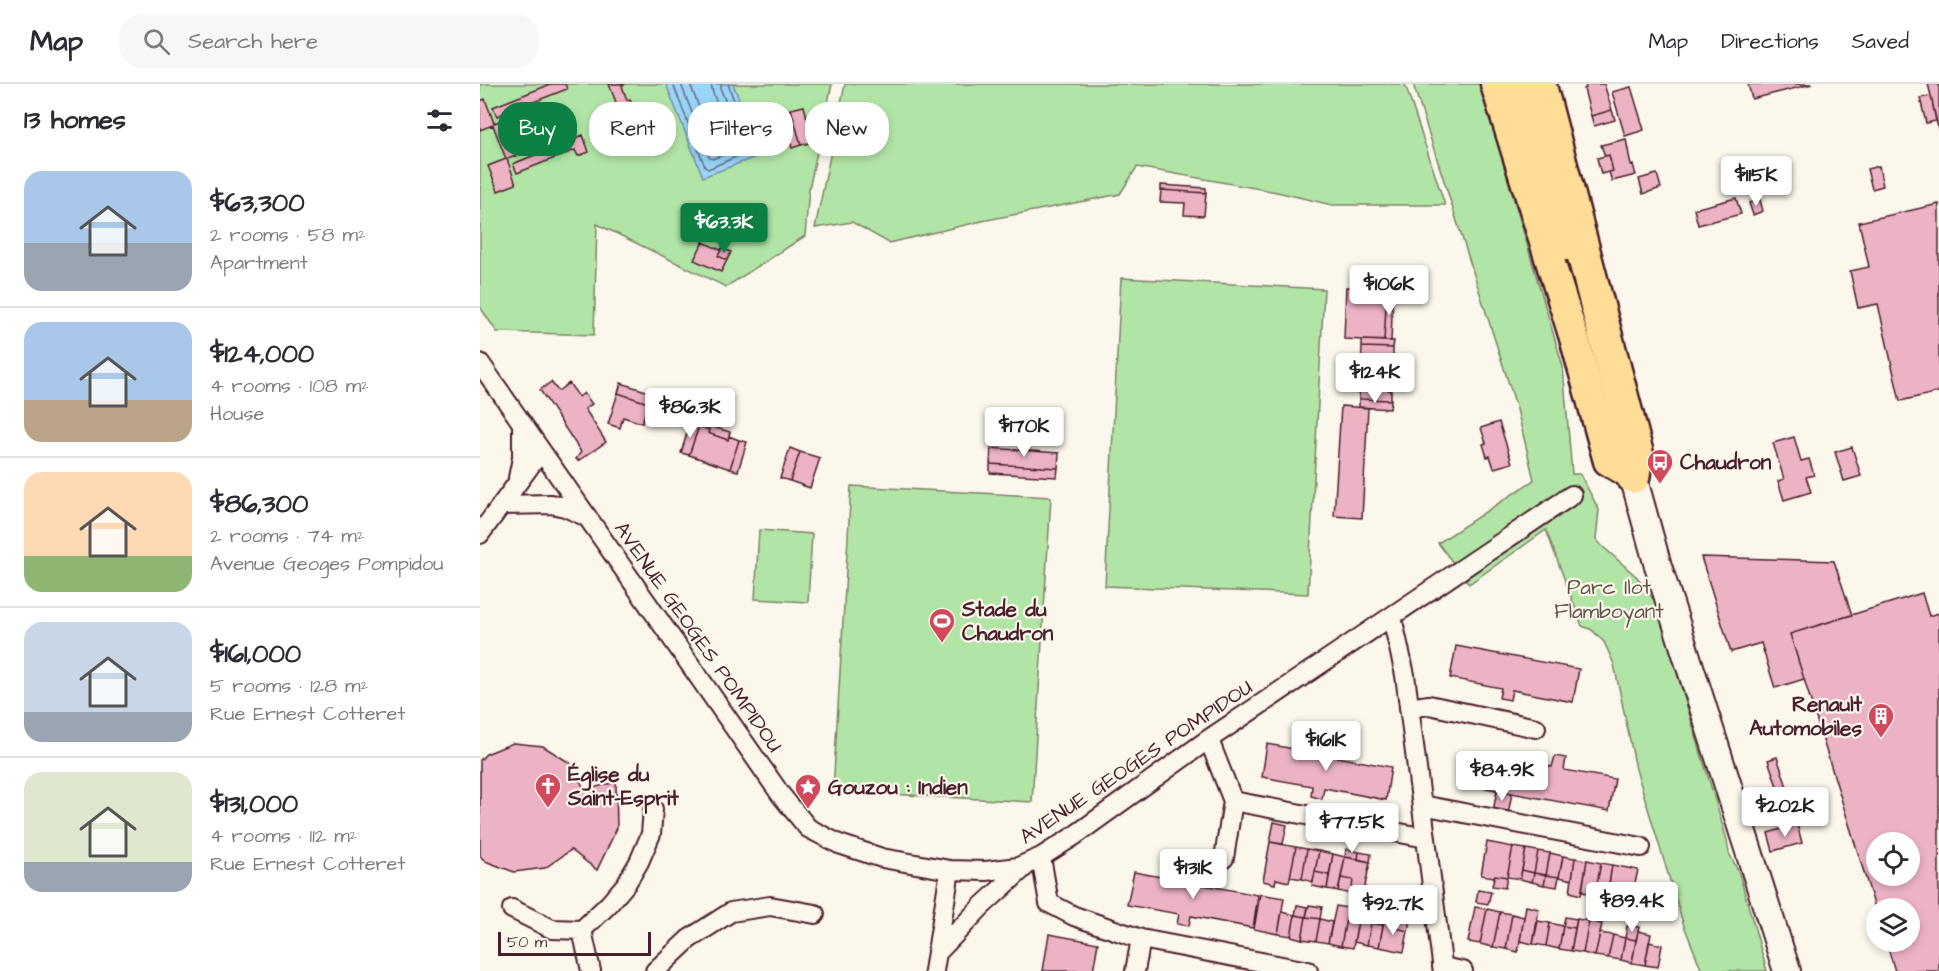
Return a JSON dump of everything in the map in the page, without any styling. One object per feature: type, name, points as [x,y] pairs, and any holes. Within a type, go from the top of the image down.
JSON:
[{"type":"highway","points":[[1539,84],[1636,452],[1633,476]]},
{"type":"main road","points":[[1495,84],[1575,341],[1608,461],[1633,476]]},
{"type":"main road","points":[[1516,84],[1566,244],[1658,566],[1787,971]]},
{"type":"street","name":"AVENUE GEOGES POMPIDOU","points":[[480,363],[781,795],[808,828],[839,844],[882,858],[950,870],[986,871],[1018,867],[1036,859],[1074,836],[1206,741],[1572,495]]},
{"type":"street","points":[[517,484],[522,458],[522,423]]},
{"type":"street","points":[[480,534],[541,451]]},
{"type":"street","points":[[502,505],[551,504],[565,507],[587,517]]},
{"type":"street","points":[[1392,617],[1405,675],[1442,969],[1463,971]]},
{"type":"street","points":[[1409,708],[1429,705],[1536,728]]},
{"type":"street","points":[[1206,741],[1211,745],[1233,801],[1224,858]]},
{"type":"street","points":[[1233,801],[1426,838]]},
{"type":"street","points":[[1422,805],[1641,847]]},
{"type":"street","points":[[512,909],[552,929],[582,930],[609,904],[635,869],[651,834],[653,809]]},
{"type":"street","points":[[935,962],[982,906],[1036,859],[1050,903],[1074,916],[1141,939],[1308,971]]},
{"type":"street","points":[[935,962],[950,870]]},
{"type":"street","points":[[654,971],[689,939],[731,912],[770,906],[815,914]]},
{"type":"street","points":[[582,930],[591,971]]},
{"type":"street","points":[[1135,971],[1141,939]]},
{"type":"green space","points":[[480,84],[832,84],[828,102],[805,102],[805,156],[816,156],[809,189],[805,236],[726,287],[597,224],[594,335],[497,332],[480,307]]},
{"type":"green space","points":[[845,84],[1405,84],[1445,205],[1332,205],[1277,192],[1137,167],[1120,194],[982,221],[889,243],[852,222],[815,228],[830,156],[889,156],[889,102],[841,102]]},
{"type":"green space","name":"Parc Ilot Flamboyant","points":[[1413,84],[1480,84],[1563,367],[1572,474],[1580,474],[1599,510],[1596,539],[1637,577],[1656,603],[1729,853],[1739,873],[1767,971],[1702,971],[1683,923],[1636,769],[1614,664],[1604,642],[1592,630],[1582,626],[1546,530],[1469,584],[1438,543],[1534,480],[1517,409]]},
{"type":"green space","points":[[1121,278],[1324,289],[1308,594],[1105,586]]},
{"type":"green space","name":"Stade du Chaudron","points":[[851,486],[1051,497],[1032,802],[833,791]]},
{"type":"green space","points":[[759,530],[812,534],[808,602],[755,599]]},
{"type":"water","points":[[666,84],[733,84],[740,102],[688,102],[688,139],[676,109],[676,102],[673,102]]},
{"type":"water","points":[[695,156],[758,156],[703,177]]},
{"type":"building","points":[[551,84],[565,84],[567,89],[533,102],[506,102]]},
{"type":"building","points":[[609,84],[625,84],[622,86],[627,100],[630,99],[631,102],[616,102]]},
{"type":"building","points":[[1585,84],[1604,84],[1612,110],[1591,116],[1584,89]]},
{"type":"building","points":[[1748,84],[1812,84],[1752,99]]},
{"type":"building","points":[[1928,84],[1939,84],[1939,133],[1931,96]]},
{"type":"building","points":[[1631,87],[1644,130],[1625,136],[1612,92]]},
{"type":"building","points":[[1931,96],[1936,121],[1926,123],[1920,98]]},
{"type":"building","points":[[485,99],[494,123],[498,122],[498,138],[493,125],[480,130],[480,101]]},
{"type":"building","points":[[498,105],[498,116],[497,116],[493,107]]},
{"type":"building","points":[[804,106],[805,144],[801,145],[793,109]]},
{"type":"building","points":[[1612,110],[1615,120],[1594,126],[1591,116]]},
{"type":"building","points":[[793,116],[801,145],[793,148]]},
{"type":"building","points":[[583,135],[589,152],[578,156],[577,137]]},
{"type":"building","points":[[1626,139],[1631,166],[1633,165],[1636,175],[1612,181],[1609,172],[1613,171],[1609,155],[1605,156],[1601,145]]},
{"type":"building","points":[[1609,155],[1613,171],[1601,174],[1597,158]]},
{"type":"building","points":[[505,156],[516,156],[507,159],[516,184],[498,191],[488,166],[506,159]]},
{"type":"building","points":[[532,156],[560,156],[517,173],[513,164]]},
{"type":"building","points":[[1879,166],[1883,186],[1872,189],[1867,169]]},
{"type":"building","points":[[1657,174],[1661,188],[1643,194],[1639,179]]},
{"type":"building","points":[[1161,185],[1206,188],[1206,193],[1161,190]]},
{"type":"building","points":[[1161,190],[1206,193],[1204,216],[1184,215],[1185,203],[1160,202]]},
{"type":"building","points":[[1736,198],[1741,214],[1698,225],[1694,209]]},
{"type":"building","points":[[1760,200],[1763,211],[1753,215],[1749,203]]},
{"type":"building","points":[[1939,204],[1939,392],[1900,401],[1878,304],[1858,308],[1850,271],[1869,267],[1859,222]]},
{"type":"building","points":[[703,242],[721,250],[718,256],[727,260],[721,272],[694,260]]},
{"type":"building","points":[[722,248],[731,252],[727,260],[718,256]]},
{"type":"building","points":[[1346,287],[1387,289],[1384,341],[1344,339]]},
{"type":"building","points":[[1387,289],[1393,289],[1391,341],[1384,341]]},
{"type":"building","points":[[1362,340],[1394,341],[1393,348],[1362,347]]},
{"type":"building","points":[[1362,347],[1393,348],[1388,390],[1391,390],[1391,400],[1359,399]]},
{"type":"building","points":[[551,382],[558,391],[569,383],[579,397],[584,393],[592,404],[585,409],[606,442],[578,461],[576,459],[581,452],[540,390]]},
{"type":"building","points":[[621,383],[652,393],[648,403],[618,393]]},
{"type":"building","points":[[618,393],[648,403],[642,423],[623,417],[620,428],[608,424]]},
{"type":"building","points":[[1359,399],[1391,400],[1390,409],[1359,407]]},
{"type":"building","points":[[1341,406],[1368,408],[1362,518],[1334,516]]},
{"type":"building","points":[[1499,422],[1512,463],[1494,468],[1490,456],[1487,457],[1483,444],[1486,443],[1481,428]]},
{"type":"building","points":[[690,424],[699,426],[689,455],[681,453]]},
{"type":"building","points":[[699,426],[709,430],[708,433],[728,440],[729,436],[739,440],[730,469],[689,455]]},
{"type":"building","points":[[710,426],[730,432],[728,440],[708,433]]},
{"type":"building","points":[[1794,437],[1801,461],[1809,459],[1814,475],[1806,477],[1811,492],[1784,500],[1778,481],[1784,479],[1773,443]]},
{"type":"building","points":[[739,440],[747,442],[738,471],[730,469]]},
{"type":"building","points":[[1852,447],[1861,476],[1844,481],[1835,452]]},
{"type":"building","points":[[790,448],[800,452],[790,481],[780,478]]},
{"type":"building","points":[[991,448],[1059,453],[1058,468],[990,464]]},
{"type":"building","points":[[800,452],[820,458],[810,488],[790,481]]},
{"type":"building","points":[[990,464],[1058,468],[1057,477],[990,473]]},
{"type":"building","points":[[1701,557],[1834,561],[1852,615],[1790,634],[1804,679],[1775,688],[1761,643],[1731,652]]},
{"type":"building","name":"Renault Automobiles","points":[[1922,593],[1929,616],[1939,613],[1939,971],[1895,971],[1889,952],[1920,952],[1920,898],[1872,898],[1868,886],[1920,886],[1920,832],[1866,832],[1866,879],[1790,634]]},
{"type":"building","points":[[1456,646],[1579,669],[1573,702],[1512,690],[1510,700],[1499,698],[1501,688],[1450,678]]},
{"type":"building","name":"Église du Saint-Esprit","points":[[513,743],[543,746],[570,763],[585,790],[616,782],[617,828],[597,870],[571,850],[545,868],[514,872],[485,861],[480,856],[480,760],[486,754]]},
{"type":"building","points":[[1267,744],[1391,767],[1386,800],[1324,788],[1322,799],[1311,796],[1312,786],[1262,777]]},
{"type":"building","points":[[1492,756],[1552,767],[1555,756],[1566,758],[1564,770],[1615,779],[1609,811],[1474,786],[1476,775],[1488,777]]},
{"type":"building","points":[[1777,757],[1787,787],[1778,789],[1768,760]]},
{"type":"building","points":[[1497,790],[1512,793],[1508,814],[1493,812]]},
{"type":"building","points":[[1274,822],[1287,825],[1283,844],[1270,842]]},
{"type":"building","points":[[1797,824],[1802,843],[1773,851],[1768,833]]},
{"type":"building","points":[[1270,842],[1296,847],[1289,882],[1276,879],[1275,884],[1263,881]]},
{"type":"building","points":[[1487,842],[1513,847],[1507,877],[1481,875]]},
{"type":"building","points":[[1296,847],[1307,849],[1302,879],[1290,877]]},
{"type":"building","points":[[1513,847],[1526,849],[1520,879],[1507,877]]},
{"type":"building","points":[[1307,849],[1319,851],[1313,882],[1302,879]]},
{"type":"building","points":[[1346,849],[1359,852],[1358,859],[1345,857]]},
{"type":"building","points":[[1526,849],[1538,851],[1534,873],[1522,870]]},
{"type":"building","points":[[1319,851],[1333,854],[1329,875],[1315,872]]},
{"type":"building","points":[[1538,851],[1550,853],[1546,875],[1534,873]]},
{"type":"building","points":[[1359,852],[1371,854],[1370,862],[1358,859]]},
{"type":"building","points":[[1550,853],[1563,856],[1559,877],[1546,875]]},
{"type":"building","points":[[1333,854],[1345,857],[1338,891],[1327,889]]},
{"type":"building","points":[[1563,856],[1575,858],[1572,880],[1559,877]]},
{"type":"building","points":[[1345,857],[1370,862],[1363,896],[1351,894],[1353,880],[1341,878]]},
{"type":"building","points":[[1575,858],[1587,860],[1581,895],[1570,892]]},
{"type":"building","points":[[1587,860],[1601,863],[1595,894],[1582,892]]},
{"type":"building","points":[[1601,863],[1612,865],[1607,896],[1595,894]]},
{"type":"building","points":[[1612,865],[1638,870],[1633,892],[1620,889],[1619,901],[1607,899]]},
{"type":"building","points":[[1522,870],[1534,873],[1532,882],[1520,879]]},
{"type":"building","points":[[1134,872],[1258,895],[1253,928],[1191,916],[1189,926],[1177,924],[1179,914],[1127,905]]},
{"type":"building","points":[[1315,872],[1329,875],[1327,889],[1312,886]]},
{"type":"building","points":[[1534,873],[1546,875],[1544,885],[1532,882]]},
{"type":"building","points":[[1495,875],[1507,877],[1505,888],[1492,886]]},
{"type":"building","points":[[1546,875],[1559,877],[1557,887],[1544,885]]},
{"type":"building","points":[[1341,878],[1353,880],[1351,894],[1338,891]]},
{"type":"building","points":[[1620,889],[1633,892],[1630,912],[1617,909]]},
{"type":"building","points":[[1478,890],[1491,892],[1488,904],[1476,902]]},
{"type":"building","points":[[1260,894],[1284,898],[1278,934],[1254,929]]},
{"type":"building","points":[[1297,905],[1308,907],[1306,917],[1295,915]]},
{"type":"building","points":[[1309,905],[1322,907],[1320,919],[1306,917]]},
{"type":"building","points":[[1336,906],[1348,908],[1341,946],[1328,943]]},
{"type":"building","points":[[1526,906],[1539,909],[1533,944],[1520,941]]},
{"type":"building","points":[[1475,907],[1487,909],[1480,944],[1468,942]]},
{"type":"building","points":[[1348,908],[1360,911],[1353,948],[1341,946]]},
{"type":"building","points":[[1374,909],[1385,911],[1383,925],[1371,923]]},
{"type":"building","points":[[1487,909],[1500,912],[1493,947],[1480,944]]},
{"type":"building","points":[[1360,911],[1373,913],[1367,945],[1354,942]]},
{"type":"building","points":[[1282,912],[1295,915],[1291,936],[1278,934]]},
{"type":"building","points":[[1500,912],[1512,914],[1506,949],[1493,947]]},
{"type":"building","points":[[1512,914],[1524,917],[1518,952],[1506,949]]},
{"type":"building","points":[[1295,915],[1306,917],[1302,939],[1291,936]]},
{"type":"building","points":[[1385,916],[1398,918],[1396,928],[1408,931],[1404,952],[1379,947]]},
{"type":"building","points":[[1306,917],[1320,919],[1316,941],[1302,939]]},
{"type":"building","points":[[1565,917],[1577,919],[1575,928],[1563,926]]},
{"type":"building","points":[[1398,918],[1410,920],[1408,931],[1396,928]]},
{"type":"building","points":[[1320,919],[1332,922],[1328,943],[1316,941]]},
{"type":"building","points":[[1577,919],[1589,921],[1583,953],[1571,951]]},
{"type":"building","points":[[1538,921],[1550,923],[1546,946],[1533,944]]},
{"type":"building","points":[[1589,921],[1602,924],[1595,956],[1583,953]]},
{"type":"building","points":[[1371,923],[1383,925],[1379,947],[1367,945]]},
{"type":"building","points":[[1550,923],[1563,926],[1559,949],[1546,946]]},
{"type":"building","points":[[1563,926],[1575,928],[1571,951],[1559,949]]},
{"type":"building","points":[[1627,926],[1639,927],[1636,940],[1625,938]]},
{"type":"building","points":[[1638,931],[1651,934],[1645,965],[1632,963]]},
{"type":"building","points":[[1600,933],[1613,935],[1608,958],[1595,956]]},
{"type":"building","points":[[1049,934],[1098,943],[1093,971],[1043,971]]},
{"type":"building","points":[[1613,935],[1625,938],[1621,960],[1608,958]]},
{"type":"building","points":[[1625,938],[1636,940],[1632,963],[1621,960]]},
{"type":"building","points":[[1649,942],[1662,945],[1658,967],[1645,965]]},
{"type":"place","name":"Chaudron","points":[[1660,485]]},
{"type":"place","name":"Stade du Chaudron","points":[[942,644]]},
{"type":"place","name":"Renault Automobiles","points":[[1881,739]]},
{"type":"place","name":"Église du Saint-Esprit","points":[[548,809]]},
{"type":"place","name":"Gouzou : Indien","points":[[808,810]]}]
